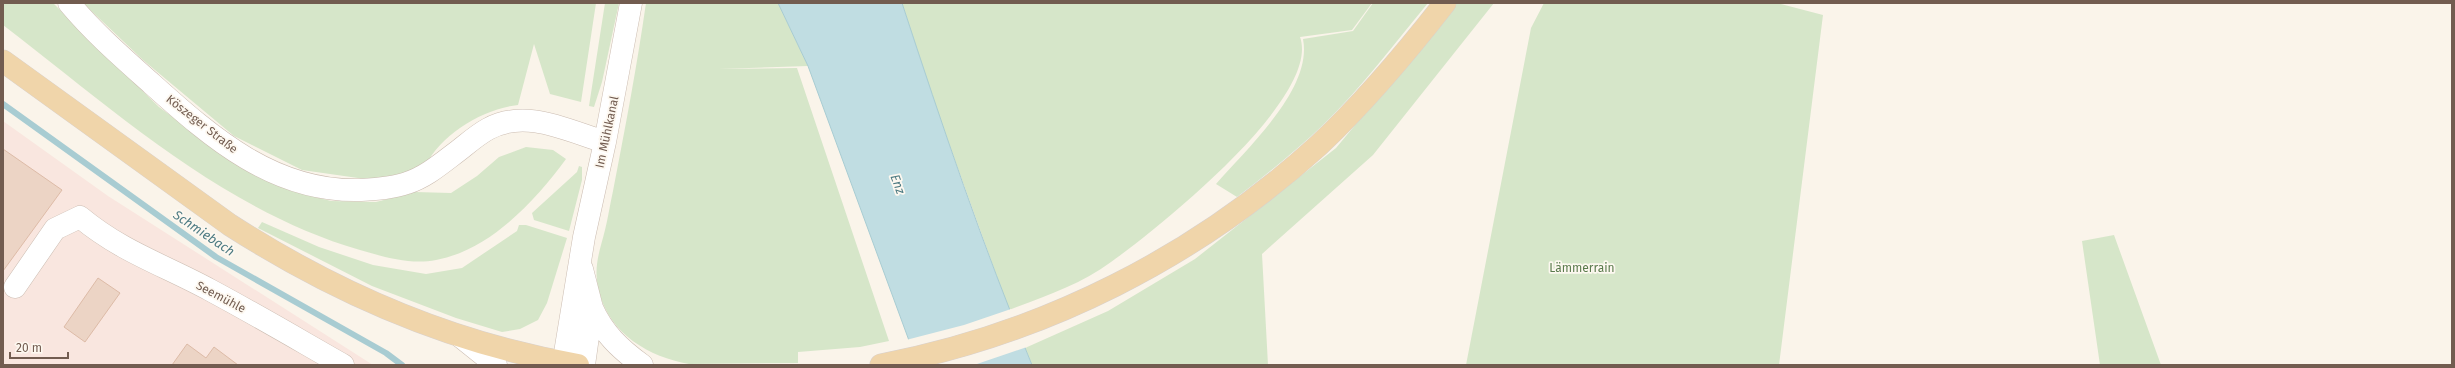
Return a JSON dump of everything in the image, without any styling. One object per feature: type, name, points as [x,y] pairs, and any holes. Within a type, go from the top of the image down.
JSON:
[{"type":"main road","points":[[881,365],[946,351],[999,335],[1059,312],[1130,278],[1187,244],[1231,215],[1284,175],[1318,145],[1376,86],[1445,3]]},
{"type":"main road","points":[[3,61],[136,158],[263,246],[356,295],[389,310],[499,348],[572,364]]},
{"type":"street","name":"Köszeger Straße","points":[[69,3],[91,30],[198,124],[230,148],[281,177],[308,185],[353,190],[391,188],[408,183],[430,172],[488,129],[529,119],[605,142]]},
{"type":"street","name":"Im Mühlkanal","points":[[572,364],[580,260],[605,142],[631,3]]},
{"type":"street","name":"Seemühle","points":[[14,287],[55,229],[80,217],[98,232],[136,255],[209,290],[343,365]]},
{"type":"street","name":"Im Mühlkanal","points":[[572,364],[592,308],[580,260]]},
{"type":"street","points":[[592,308],[607,335],[624,352],[642,365]]},
{"type":"street","points":[[457,334],[496,365]]},
{"type":"shaded area","points":[[3,121],[108,196],[373,365],[3,365]]},
{"type":"green space","points":[[3,3],[53,3],[159,107],[193,132],[304,194],[331,201],[376,202],[415,192],[451,193],[477,176],[499,157],[526,147],[553,150],[566,159],[540,191],[510,222],[475,246],[456,255],[436,260],[417,262],[398,260],[369,253],[310,232],[262,210],[216,184],[172,154],[129,123],[3,25]]},
{"type":"green space","points":[[83,3],[596,3],[581,102],[550,94],[534,44],[518,105],[504,107],[464,125],[452,134],[432,154],[425,166],[391,179],[372,180],[302,170],[234,136],[143,60]]},
{"type":"green space","points":[[605,3],[619,3],[602,82],[594,107],[589,106]]},
{"type":"green space","points":[[646,3],[778,3],[808,66],[718,69],[797,68],[889,341],[860,347],[798,352],[798,363],[689,364],[674,361],[646,349],[633,341],[612,320],[604,307],[599,292],[597,283],[597,268],[626,121]]},
{"type":"green space","points":[[902,3],[1372,3],[1352,30],[1300,37],[1300,63],[1286,93],[1262,127],[1231,160],[1163,222],[1133,246],[1088,277],[1049,295],[1009,310],[938,113]]},
{"type":"green space","points":[[1373,3],[1428,3],[1378,65],[1338,110],[1271,171],[1237,197],[1216,184],[1259,136],[1288,98],[1298,78],[1303,58],[1303,39],[1353,31]]},
{"type":"green space","points":[[1457,3],[1494,3],[1373,155],[1262,254],[1268,365],[1032,365],[1025,348],[1108,311],[1195,259],[1336,148]]},
{"type":"green space","name":"Lämmerrain","points":[[1544,3],[1777,3],[1823,15],[1779,365],[1466,365],[1531,28]]},
{"type":"green space","points":[[579,166],[582,167],[582,180],[569,231],[534,220],[532,213],[577,172]]},
{"type":"green space","points":[[262,222],[319,247],[373,265],[426,274],[462,268],[517,231],[519,225],[526,225],[567,238],[547,303],[538,320],[520,329],[502,332],[456,318],[372,286],[258,228]]},
{"type":"green space","points":[[2114,235],[2161,365],[2100,365],[2082,241]]},
{"type":"water","name":"Enz","points":[[778,3],[902,3],[980,231],[1032,365],[918,365],[808,66]]},
{"type":"pier","points":[[1011,309],[1027,347],[974,365],[916,365],[906,340],[964,325]]},
{"type":"building","points":[[3,149],[62,190],[3,271]]},
{"type":"building","points":[[98,278],[120,293],[85,342],[64,327]]},
{"type":"building","points":[[187,344],[206,358],[214,347],[238,365],[172,365]]},
{"type":"waterway","name":"Schmiebach","points":[[3,104],[216,257],[386,353],[402,365]]}]
